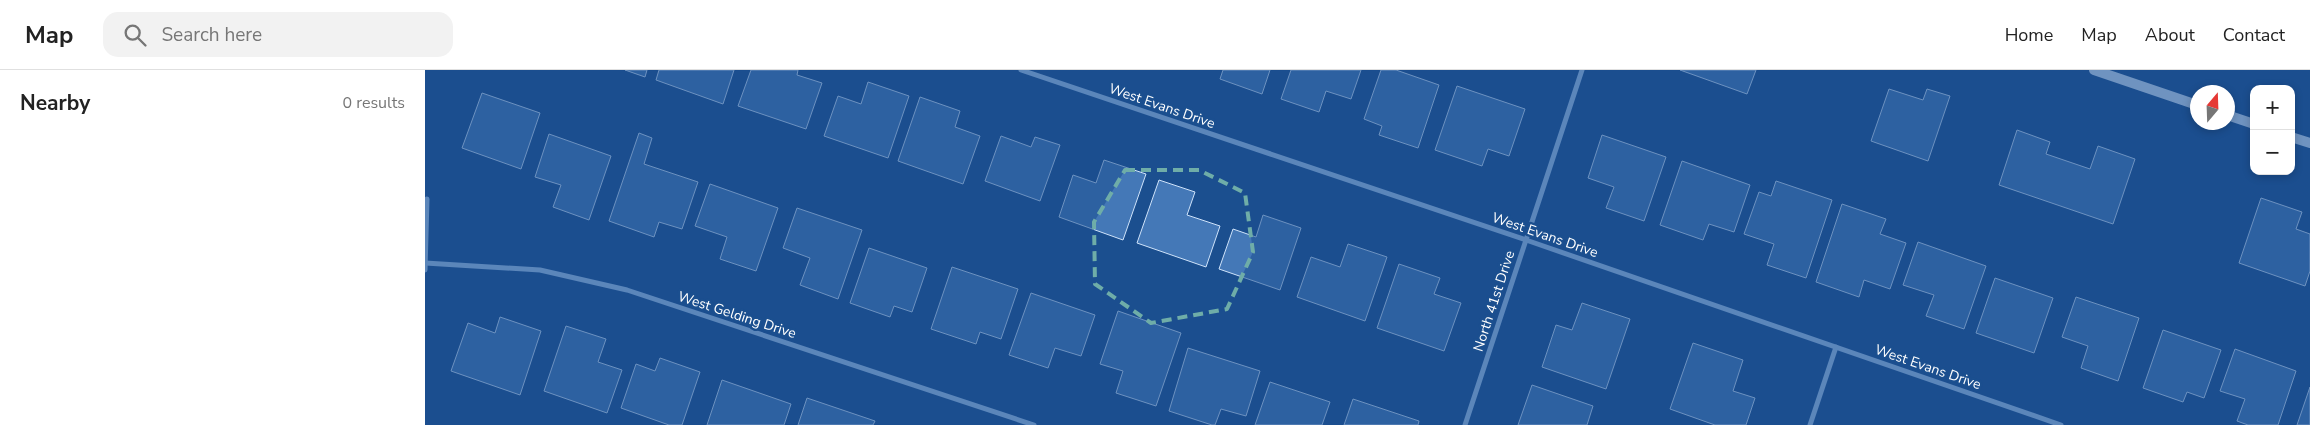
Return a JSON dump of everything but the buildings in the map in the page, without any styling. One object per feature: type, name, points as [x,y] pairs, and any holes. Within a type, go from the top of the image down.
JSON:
[{"type":"street","name":"West Evans Drive","points":[[1021,70],[1526,240],[2061,425]]},
{"type":"street","name":"North 41st Drive","points":[[1465,425],[1582,70]]},
{"type":"street","points":[[2095,70],[2190,103]]},
{"type":"street","points":[[2235,118],[2250,123]]},
{"type":"street","points":[[2295,138],[2310,143]]},
{"type":"street","points":[[425,270],[427,200]]},
{"type":"street","name":"West Gelding Drive","points":[[425,263],[540,270],[627,290],[1034,425]]},
{"type":"street","points":[[1809,425],[1836,347]]},
{"type":"highlighted area","points":[[1125,170],[1199,170],[1245,193],[1253,252],[1227,309],[1151,323],[1095,284],[1094,222]]}]
